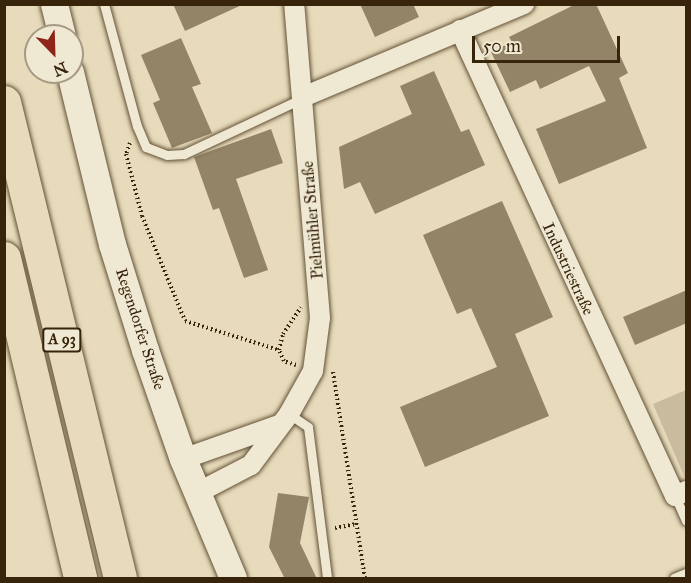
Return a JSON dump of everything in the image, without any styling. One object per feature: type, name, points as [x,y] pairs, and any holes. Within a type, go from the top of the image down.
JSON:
[{"type":"highway","name":"A 93","points":[[4,102],[120,579]]},
{"type":"highway","name":"A 93","points":[[4,258],[80,579]]},
{"type":"street","points":[[54,4],[59,24]]},
{"type":"street","name":"Pielmühler Straße","points":[[196,493],[251,465],[284,420],[313,371],[320,318],[294,4]]},
{"type":"street","points":[[303,97],[524,4]]},
{"type":"street","name":"Industriestraße","points":[[460,30],[681,493]]},
{"type":"street","name":"Regendorfer Straße","points":[[73,84],[112,244],[183,459],[233,579]]},
{"type":"street","points":[[183,459],[284,420]]},
{"type":"lane","points":[[104,4],[136,126],[146,147],[167,155],[184,154],[303,97]]},
{"type":"lane","points":[[284,420],[308,427],[327,579]]},
{"type":"lane","points":[[681,493],[687,521]]},
{"type":"lane","points":[[674,579],[687,573]]},
{"type":"path","points":[[136,126],[126,154],[142,216],[185,321],[279,350]]},
{"type":"path","points":[[334,381],[365,579]]},
{"type":"shaded area","points":[[686,390],[686,478],[685,478],[653,404]]},
{"type":"building","points":[[173,4],[244,4],[185,31]]},
{"type":"building","points":[[360,4],[413,4],[419,17],[375,37]]},
{"type":"building","points":[[576,4],[596,4],[628,73],[619,78],[647,148],[559,184],[536,129],[606,101],[589,66],[540,89],[536,80],[510,92],[491,52],[512,42],[509,37]]},
{"type":"building","points":[[181,38],[201,84],[192,87],[212,133],[172,148],[153,103],[160,100],[141,55]]},
{"type":"building","points":[[434,71],[461,132],[469,129],[485,165],[375,214],[360,182],[344,189],[339,147],[412,114],[400,86]]},
{"type":"building","points":[[271,129],[283,163],[236,179],[268,270],[244,278],[219,208],[213,210],[194,157]]},
{"type":"building","points":[[502,201],[553,317],[515,334],[549,416],[425,467],[400,407],[497,367],[471,308],[457,314],[423,235]]},
{"type":"building","points":[[687,290],[687,323],[635,345],[623,317]]},
{"type":"building","points":[[278,493],[309,497],[300,543],[317,579],[285,579],[269,547]]}]
